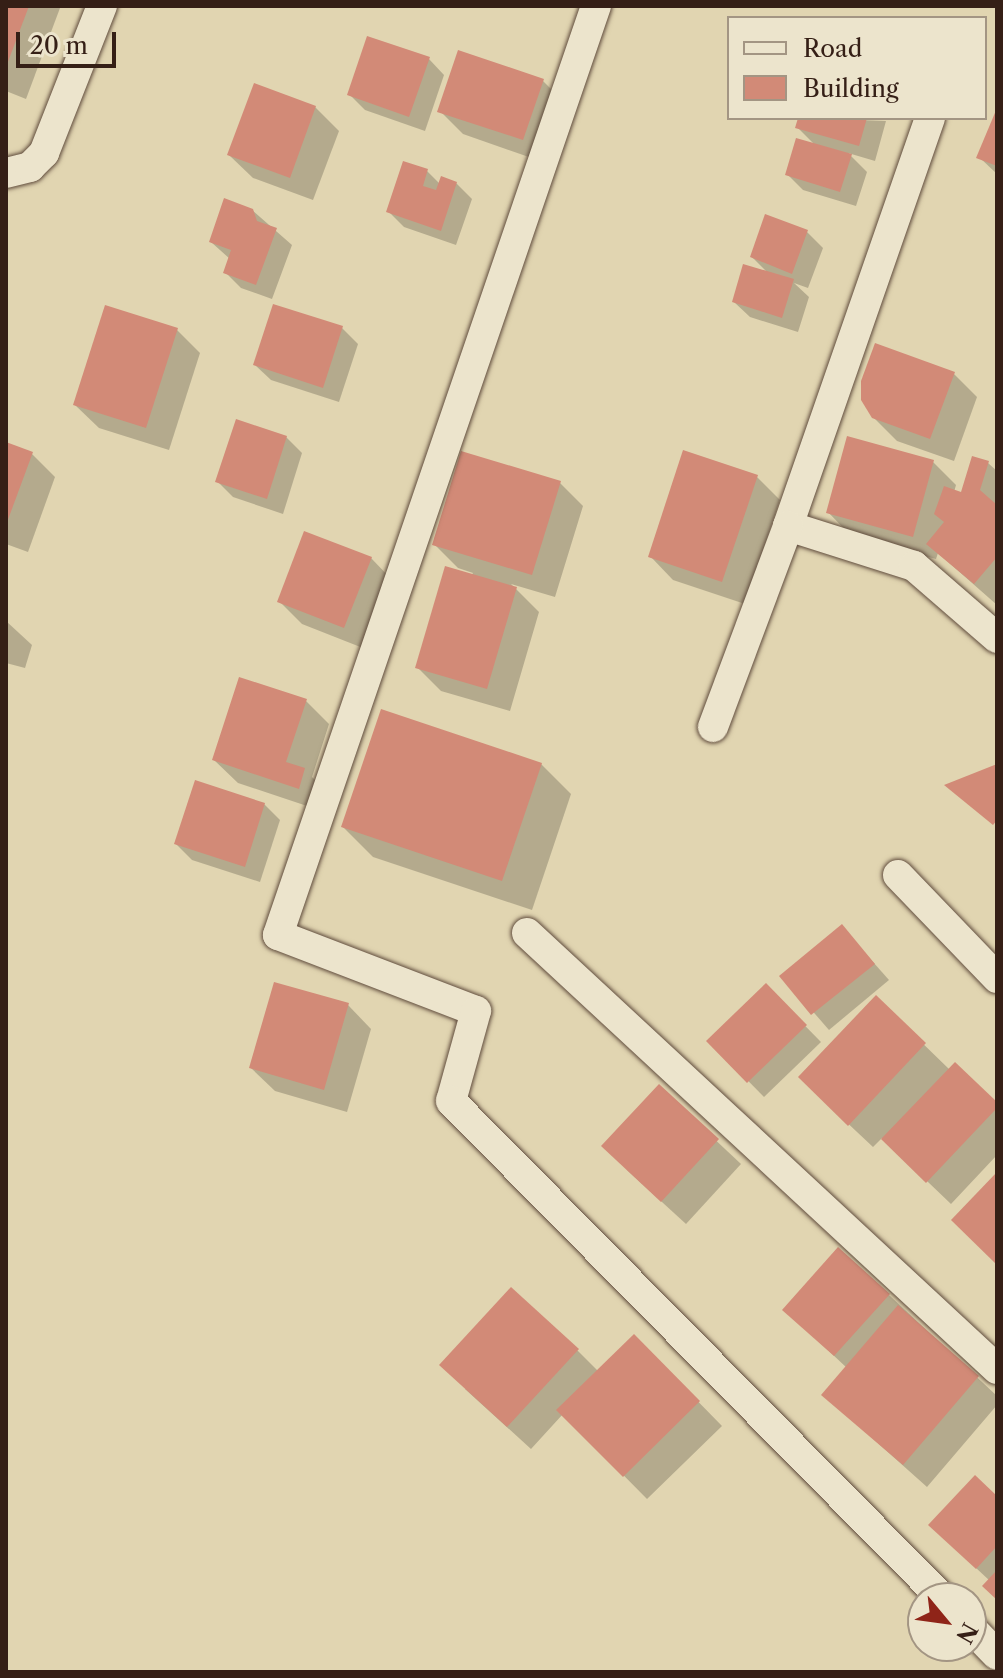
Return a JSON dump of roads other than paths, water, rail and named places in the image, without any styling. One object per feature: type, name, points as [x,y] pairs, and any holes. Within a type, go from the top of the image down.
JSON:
[{"type":"street","points":[[6,173],[30,167],[44,153],[102,6]]},
{"type":"street","points":[[596,6],[278,935],[476,1011],[451,1101],[926,1582]]},
{"type":"street","points":[[713,727],[788,526],[929,120]]},
{"type":"street","points":[[788,526],[914,566],[997,638]]},
{"type":"street","points":[[898,875],[997,978]]},
{"type":"street","points":[[527,933],[997,1369]]}]
